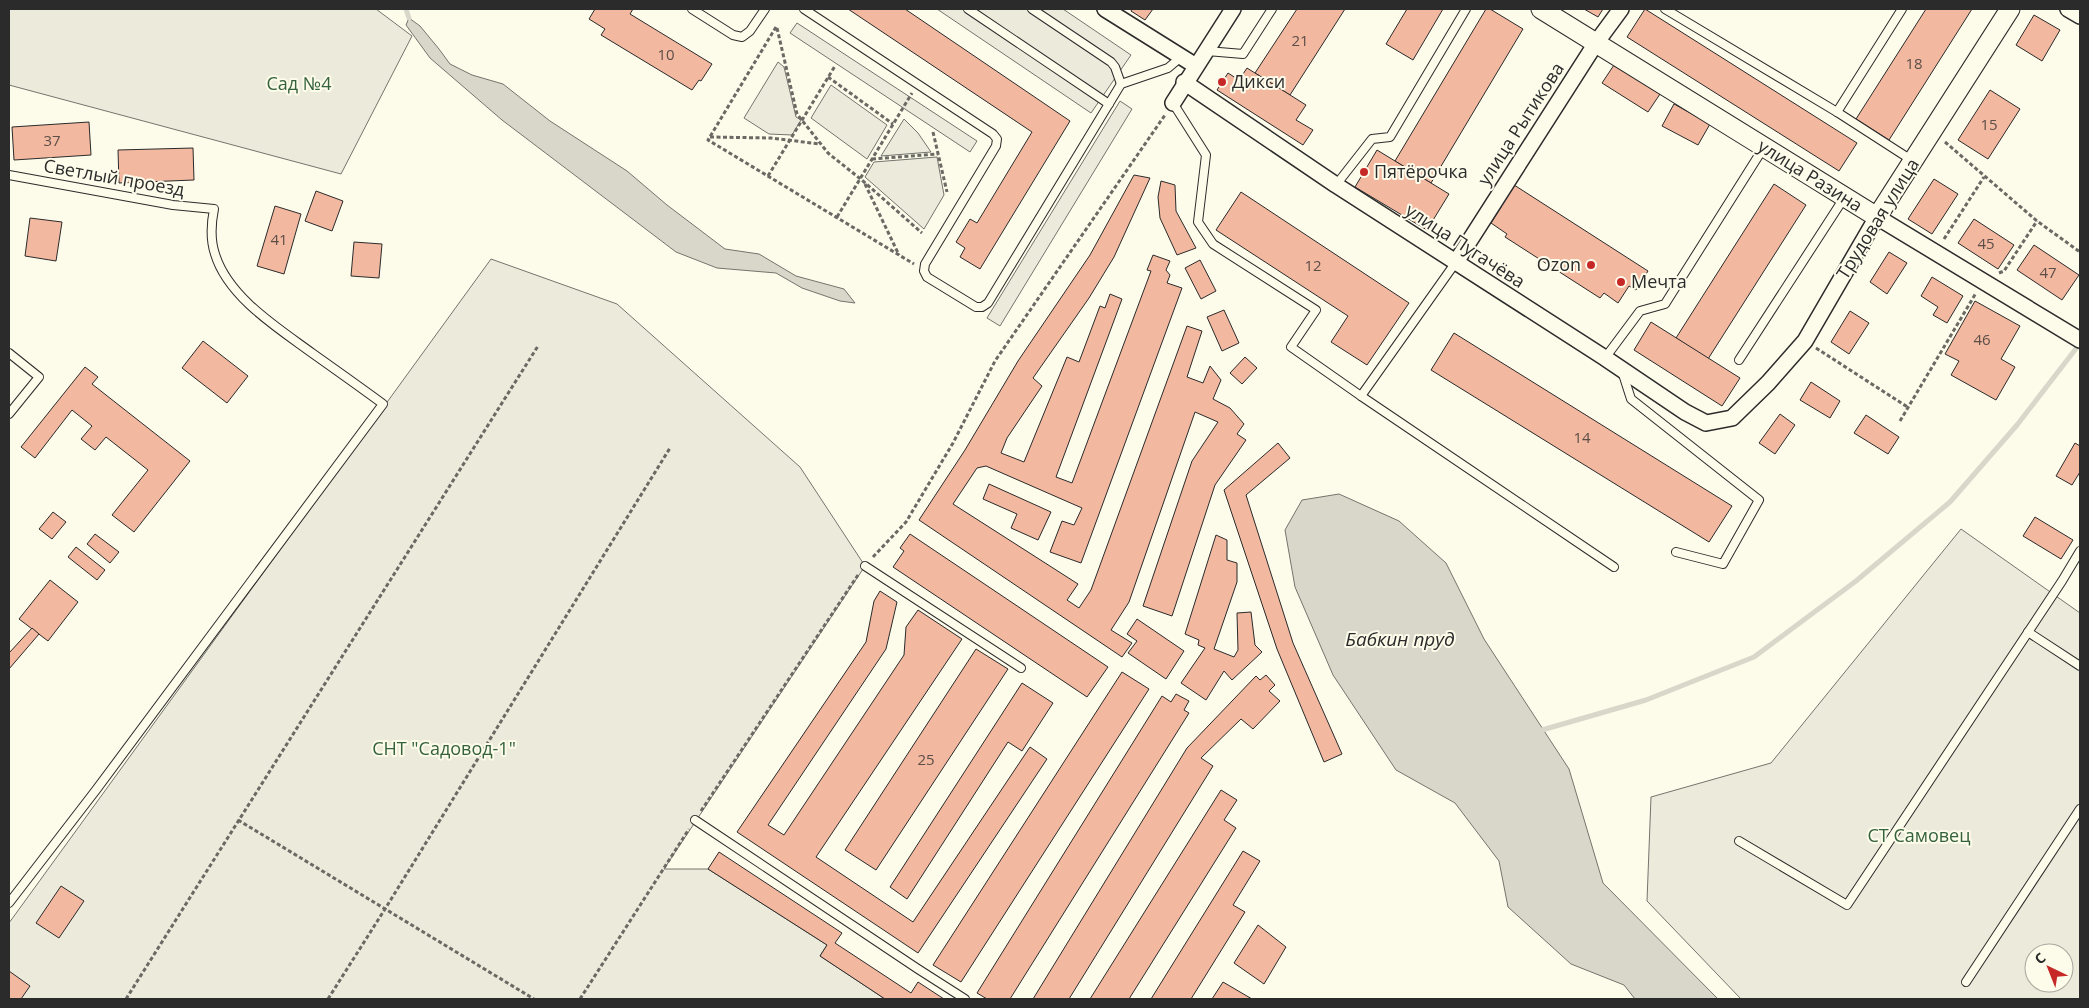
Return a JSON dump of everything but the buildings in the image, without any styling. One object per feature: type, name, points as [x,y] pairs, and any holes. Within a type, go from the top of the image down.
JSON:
[{"type":"street","points":[[1106,9],[1196,66]]},
{"type":"street","points":[[1173,103],[1184,82],[1233,9]]},
{"type":"street","name":"улица Разина","points":[[1541,9],[1764,148],[2080,340]]},
{"type":"street","name":"улица Рытикова","points":[[1456,262],[1596,43],[1621,9]]},
{"type":"street","name":"Трудовая улица","points":[[1732,418],[1768,383],[1805,341],[1877,217],[2010,9]]},
{"type":"street","points":[[2068,9],[2080,16]]},
{"type":"street","name":"улица Пугачёва","points":[[1184,82],[1336,186],[1605,358],[1685,412],[1706,423],[1732,418]]},
{"type":"lane","points":[[692,9],[734,35],[742,37],[750,32],[764,9]]},
{"type":"lane","points":[[804,9],[993,134],[997,139],[996,146],[925,264],[924,270],[927,277],[976,306],[982,307],[988,303],[1121,84],[1168,68],[1181,56]]},
{"type":"lane","points":[[968,9],[1109,104]]},
{"type":"lane","points":[[1032,9],[1111,62],[1115,66],[1121,84]]},
{"type":"lane","points":[[1206,51],[1243,54],[1272,9]]},
{"type":"lane","points":[[1336,186],[1372,139],[1390,137],[1466,9]]},
{"type":"lane","points":[[1665,9],[1837,112],[1914,161]]},
{"type":"lane","points":[[1837,112],[1902,9]]},
{"type":"lane","points":[[1173,103],[1206,155],[1198,222],[1213,244],[1316,310],[1290,347],[1614,567]]},
{"type":"lane","points":[[1605,358],[1640,311],[1665,304],[1764,148]]},
{"type":"lane","name":"Светлый проезд","points":[[9,175],[173,205],[214,209],[211,224],[215,254],[230,283],[251,306],[274,325],[383,404],[96,790],[9,903]]},
{"type":"lane","points":[[1739,360],[1845,197]]},
{"type":"lane","points":[[1361,396],[1456,262]]},
{"type":"lane","points":[[9,353],[39,377],[9,414]]},
{"type":"lane","points":[[1621,369],[1632,399],[1760,500],[1723,564],[1676,552]]},
{"type":"lane","points":[[1739,841],[1847,905],[2080,551]]},
{"type":"lane","points":[[864,566],[1021,668]]},
{"type":"lane","points":[[2028,632],[2080,666]]},
{"type":"lane","points":[[1966,982],[2080,810]]},
{"type":"lane","points":[[695,820],[918,970],[966,999]]},
{"type":"path","points":[[922,233],[862,180],[828,154],[797,114],[776,27],[708,140],[924,270]]},
{"type":"path","points":[[768,176],[835,66]]},
{"type":"path","points":[[828,77],[893,124]]},
{"type":"path","points":[[837,217],[862,180],[918,84]]},
{"type":"path","points":[[580,999],[695,820],[864,566],[906,522],[953,443],[995,361],[1173,103]]},
{"type":"path","points":[[1933,131],[2037,222],[2080,252]]},
{"type":"path","points":[[933,132],[947,192]]},
{"type":"path","points":[[710,137],[771,138],[821,144]]},
{"type":"path","points":[[872,160],[938,154]]},
{"type":"path","points":[[1935,252],[1984,177]]},
{"type":"path","points":[[862,180],[900,256]]},
{"type":"path","points":[[1900,422],[1983,281],[2004,271],[2037,222]]},
{"type":"path","points":[[1805,341],[1909,408]]},
{"type":"path","points":[[126,999],[538,346]]},
{"type":"path","points":[[328,999],[670,448]]},
{"type":"path","points":[[238,820],[534,999]]},
{"type":"green space","name":"Сад №4","points":[[9,9],[376,9],[412,36],[341,174],[9,85]]},
{"type":"green space","points":[[778,62],[784,67],[796,117],[801,120],[792,135],[769,134],[744,118]]},
{"type":"green space","points":[[831,85],[887,125],[867,159],[811,118]]},
{"type":"green space","points":[[904,119],[918,133],[931,152],[881,156]]},
{"type":"green space","points":[[937,157],[944,195],[924,229],[865,177],[874,162]]},
{"type":"green space","name":"СНТ \"Садовод-1\"","points":[[491,259],[617,304],[800,467],[865,566],[664,869],[708,869],[827,945],[820,956],[885,999],[9,999],[9,923]]},
{"type":"green space","name":"СТ Самовец","points":[[1961,529],[2080,613],[2080,999],[1741,999],[1647,901],[1651,797],[1771,763]]},
{"type":"shaded area","points":[[937,9],[1063,9],[1131,55],[1091,113]]},
{"type":"shaded area","points":[[797,23],[977,141],[970,152],[790,33]]},
{"type":"shaded area","points":[[1120,101],[1132,109],[1000,326],[987,318]]},
{"type":"water","points":[[409,18],[420,26],[450,64],[472,75],[503,84],[550,121],[627,171],[667,205],[725,249],[759,254],[796,276],[844,289],[855,303],[840,301],[802,288],[776,273],[717,268],[676,252],[502,120],[430,58],[406,25]]},
{"type":"water","name":"Бабкин пруд","points":[[1339,494],[1399,521],[1446,563],[1484,639],[1569,769],[1603,883],[1718,999],[1635,999],[1624,985],[1571,964],[1508,907],[1499,861],[1455,803],[1396,770],[1333,675],[1295,587],[1285,530],[1302,500]]},
{"type":"waterway","points":[[406,9],[409,18]]},
{"type":"waterway","points":[[1542,730],[1646,700],[1754,657],[1856,581],[1950,502],[2017,425],[2078,346]]},
{"type":"place","name":"Дикси","points":[[1222,82]]},
{"type":"place","name":"Пятёрочка","points":[[1364,172]]},
{"type":"place","name":"Ozon","points":[[1591,265]]},
{"type":"place","name":"Мечта","points":[[1621,282]]}]
